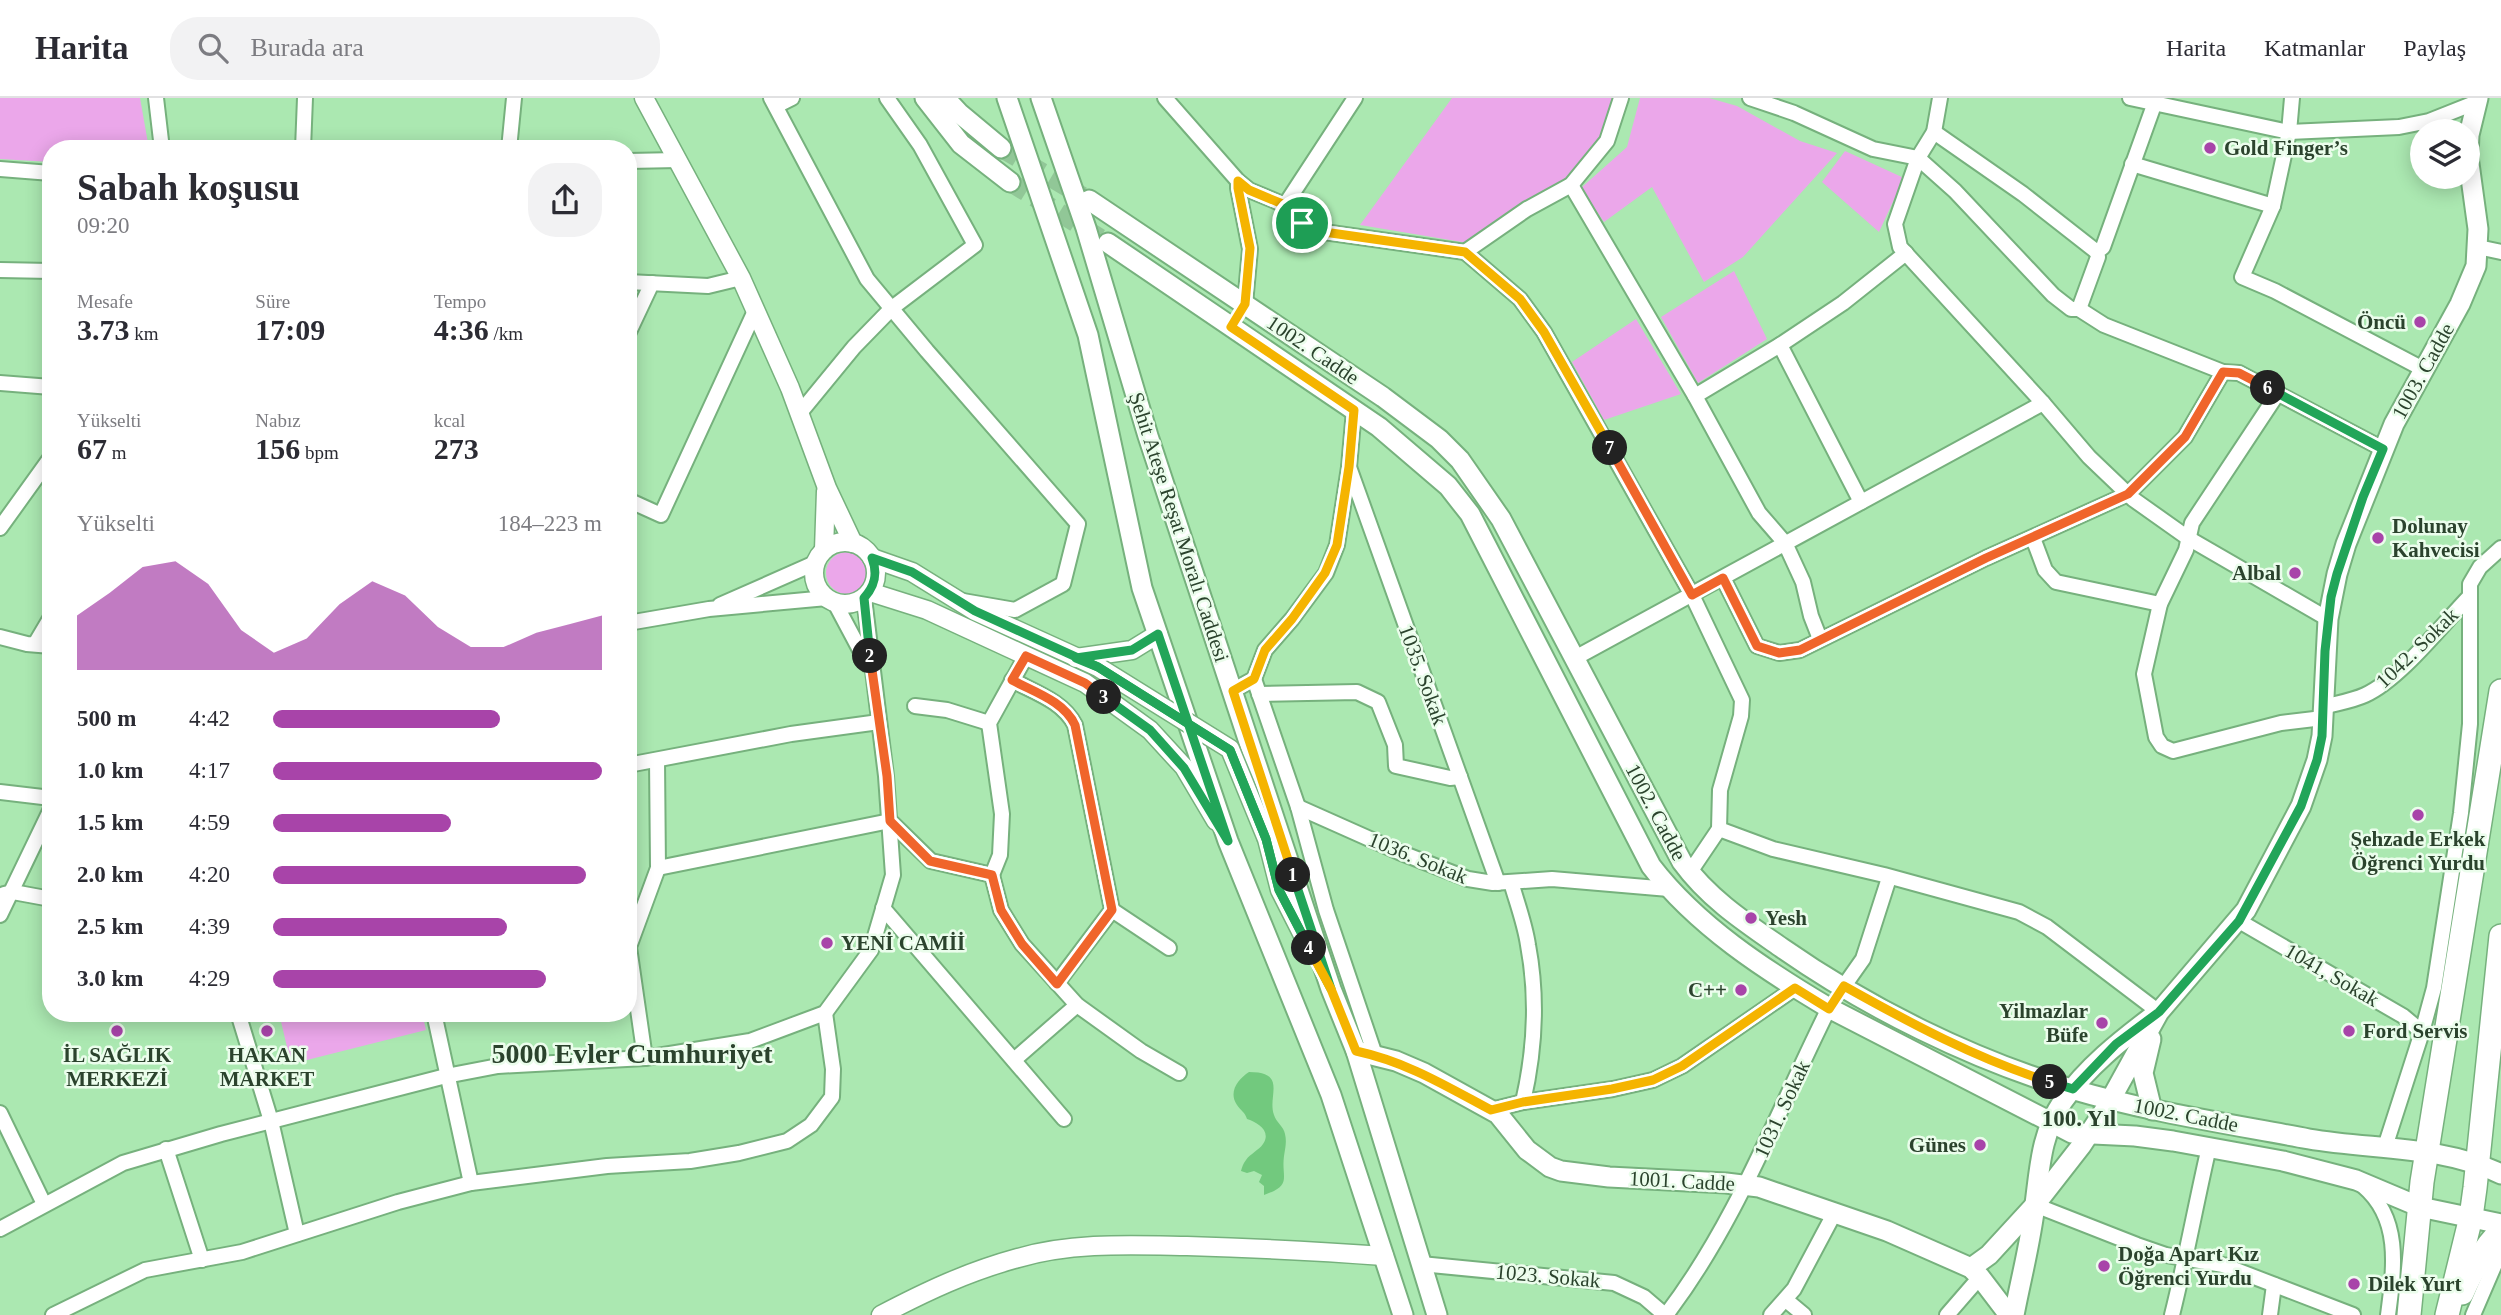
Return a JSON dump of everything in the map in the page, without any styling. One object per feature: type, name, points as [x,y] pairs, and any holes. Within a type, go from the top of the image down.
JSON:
[{"type":"highway","points":[[2409,1315],[2430,1209],[2427,1152],[2501,691]]},
{"type":"highway","points":[[2450,1315],[2471,1217],[2478,1165],[2499,982],[2501,936]]},
{"type":"highway","points":[[2450,1315],[2474,1269],[2493,1238],[2501,1231]]},
{"type":"main road","points":[[925,98],[961,144],[1010,182]]},
{"type":"main road","points":[[945,98],[1001,148]]},
{"type":"main road","points":[[1007,98],[1088,335],[1142,588],[1228,841],[1331,1095],[1403,1315]]},
{"type":"main road","name":"Şehit Ateşe Reşat Moralı Caddesi","points":[[1041,98],[1086,228],[1149,436],[1331,989],[1365,1053],[1437,1315]]},
{"type":"main road","name":"1003. Cadde","points":[[2035,1205],[2089,1134],[2159,1012],[2239,921],[2279,850],[2310,783],[2322,736],[2328,619],[2346,544],[2383,449],[2423,369],[2472,281],[2478,247],[2468,156],[2469,135],[2477,100]]},
{"type":"main road","name":"1002. Cadde","points":[[1089,200],[1368,387],[1439,439],[1471,474],[1501,519],[1673,848],[1708,892],[1738,918],[1814,970],[1908,1022],[2008,1067],[2073,1089],[2152,1110],[2333,1143],[2427,1152],[2501,1174]]},
{"type":"main road","name":"1002. Cadde","points":[[1108,243],[1354,410],[1415,456],[1448,486],[1470,514],[1651,866],[1669,889],[1723,936],[1795,988],[1829,1009],[2072,1133],[2135,1136],[2209,1147],[2329,1171],[2430,1209],[2501,1224]]},
{"type":"main road","points":[[1231,327],[1245,304]]},
{"type":"main road","points":[[1354,410],[1368,387]]},
{"type":"main road","points":[[1551,671],[1575,658]]},
{"type":"main road","points":[[1669,889],[1690,872]]},
{"type":"main road","points":[[1829,1009],[1844,986]]},
{"type":"main road","points":[[2152,1110],[2143,1073],[2159,1012]]},
{"type":"main road","name":"1003. Cadde","points":[[2012,1315],[2035,1205],[2038,1165],[2062,1103],[2116,1044],[2159,1012]]},
{"type":"main road","name":"1001. Cadde","points":[[1365,1053],[1396,1061],[1424,1073],[1491,1110],[1507,1123],[1532,1155],[1550,1167],[1561,1171],[1609,1177],[1759,1187],[1835,1212],[1954,1259],[1976,1273],[2012,1315]]},
{"type":"main road","points":[[1976,1273],[2035,1205]]},
{"type":"street","points":[[156,98],[161,140]]},
{"type":"street","points":[[303,140],[304,98]]},
{"type":"street","points":[[510,140],[514,98]]},
{"type":"street","points":[[644,98],[741,278],[799,414],[827,488],[853,543]]},
{"type":"street","points":[[792,98],[773,102],[867,278],[1078,524],[1063,584],[1015,610],[958,600]]},
{"type":"street","points":[[799,414],[854,347],[892,309],[975,245],[920,145],[887,98]]},
{"type":"street","points":[[1165,98],[1238,181],[1249,190],[1285,205],[1302,223],[1324,232],[1465,252],[1520,299],[1544,332],[1692,595],[1742,700],[1741,716],[1720,790],[1719,829],[1690,872]]},
{"type":"street","points":[[1465,252],[1527,209],[1572,185],[1607,141],[1621,98]]},
{"type":"street","points":[[1750,98],[1793,105],[1873,149],[1918,158],[1955,191],[2053,296],[2071,309],[2079,309],[2104,325],[2223,372],[2239,373],[2383,449]]},
{"type":"street","points":[[1940,98],[1934,132],[1918,158],[1895,224],[1900,247],[2089,457],[2128,494],[2188,538],[2328,619]]},
{"type":"street","points":[[2130,98],[2289,132],[2399,127],[2429,121],[2477,100]]},
{"type":"street","points":[[2292,98],[2289,132],[2273,205],[2242,277],[2275,290],[2423,369]]},
{"type":"street","points":[[1285,205],[1350,100]]},
{"type":"street","points":[[2097,252],[2103,247],[2154,101]]},
{"type":"street","points":[[1934,132],[2023,194],[2097,252],[2098,257],[2079,309]]},
{"type":"street","points":[[637,161],[678,160]]},
{"type":"street","points":[[2133,164],[2273,205]]},
{"type":"street","points":[[0,169],[42,172]]},
{"type":"street","points":[[1238,181],[1250,248],[1245,304]]},
{"type":"street","points":[[1572,185],[1695,396],[1759,513],[1785,543],[1803,582],[1820,639]]},
{"type":"street","points":[[2478,247],[2501,251]]},
{"type":"street","points":[[1695,396],[1843,303],[1906,253]]},
{"type":"street","points":[[0,270],[42,271]]},
{"type":"street","points":[[637,282],[708,286],[741,278]]},
{"type":"street","points":[[637,315],[652,283]]},
{"type":"street","points":[[637,504],[661,515],[755,311]]},
{"type":"street","points":[[1780,345],[1861,502]]},
{"type":"street","points":[[1723,578],[1757,646],[1779,653],[1800,650],[1986,558],[2128,494],[2185,437],[2223,372]]},
{"type":"street","points":[[0,383],[42,386]]},
{"type":"street","points":[[2033,538],[2045,570],[2056,582],[2160,604],[2186,551],[2192,523],[2278,393]]},
{"type":"street","points":[[1575,658],[2043,403]]},
{"type":"street","points":[[1354,410],[1349,467],[1337,545],[1325,573],[1292,619],[1265,650],[1254,679],[1298,807],[1365,1053]]},
{"type":"street","name":"1035. Sokak","points":[[1349,467],[1460,777],[1528,942],[1533,985],[1534,1045],[1523,1102]]},
{"type":"street","points":[[0,528],[42,470]]},
{"type":"street","points":[[827,488],[815,583],[831,601],[872,673]]},
{"type":"street","points":[[0,1229],[123,1163],[271,1121],[446,1076],[498,1066],[645,1058],[750,1041],[825,1013],[871,950],[893,875],[887,776],[872,673],[867,595],[876,575],[872,558],[867,551],[853,543],[833,544],[820,556],[709,609]]},
{"type":"street","points":[[2385,1147],[2434,988],[2468,750],[2470,584],[2474,576],[2501,548]]},
{"type":"street","points":[[872,558],[912,572],[975,611],[1098,667],[1230,750],[1266,839],[1279,890],[1331,989]]},
{"type":"street","points":[[637,621],[709,609],[831,601],[855,603],[867,595],[927,610],[1085,683],[1150,730],[1184,768],[1228,841]]},
{"type":"street","name":"1042. Sokak","points":[[2160,604],[2144,674],[2156,737],[2162,746],[2174,751],[2323,713],[2376,689],[2413,656],[2469,597]]},
{"type":"street","points":[[35,644],[42,632]]},
{"type":"street","points":[[1076,658],[1132,650],[1158,634]]},
{"type":"street","points":[[0,637],[42,645]]},
{"type":"street","points":[[1026,656],[989,723],[1002,814],[1000,855],[992,875],[1001,910],[1022,944],[1077,1005],[1142,1051],[1179,1073]]},
{"type":"street","points":[[1233,691],[1254,679]]},
{"type":"street","points":[[1012,680],[1057,704],[1069,714],[1075,725],[1112,910],[1169,948]]},
{"type":"street","points":[[1259,694],[1357,692],[1378,702],[1395,745],[1396,766],[1450,778],[1460,777]]},
{"type":"street","points":[[915,706],[947,710],[989,723]]},
{"type":"street","points":[[637,763],[791,734],[879,722]]},
{"type":"street","points":[[637,925],[658,868],[657,760]]},
{"type":"street","points":[[0,792],[42,797]]},
{"type":"street","name":"1036. Sokak","points":[[1298,807],[1468,880],[1504,883],[1552,879],[1669,889]]},
{"type":"street","points":[[658,868],[890,821]]},
{"type":"street","points":[[890,821],[930,861],[992,875]]},
{"type":"street","points":[[0,915],[6,894],[42,825]]},
{"type":"street","points":[[1719,829],[1773,849],[2019,912],[2047,927],[2159,1012]]},
{"type":"street","points":[[1844,986],[1863,959],[1889,878]]},
{"type":"street","points":[[6,894],[42,898]]},
{"type":"street","points":[[883,908],[1065,1119]]},
{"type":"street","points":[[1057,984],[1112,910]]},
{"type":"street","name":"1041, Sokak","points":[[2239,921],[2403,1016],[2422,1032]]},
{"type":"street","points":[[1491,1110],[1523,1102],[1638,1084],[1667,1074],[1795,988]]},
{"type":"street","points":[[637,1002],[645,1058]]},
{"type":"street","points":[[1014,1060],[1077,1005]]},
{"type":"street","name":"1031. Sokak","points":[[1666,1315],[1715,1245],[1747,1185],[1829,1009]]},
{"type":"street","points":[[53,1315],[145,1270],[242,1252],[398,1202],[471,1182],[607,1166],[690,1161],[787,1141],[811,1125],[832,1097],[833,1069],[825,1013]]},
{"type":"street","points":[[241,1022],[271,1121],[297,1234]]},
{"type":"street","points":[[436,1022],[471,1182]]},
{"type":"street","points":[[0,1113],[44,1205]]},
{"type":"street","points":[[2172,1315],[2209,1147]]},
{"type":"street","points":[[166,1149],[202,1260]]},
{"type":"street","points":[[2356,1180],[2383,1207],[2391,1226],[2393,1265],[2388,1315]]},
{"type":"street","points":[[2035,1205],[2137,1245],[2186,1259],[2223,1265],[2353,1315]]},
{"type":"street","points":[[1772,1315],[1786,1300],[1802,1275],[1835,1212]]},
{"type":"street","points":[[881,1315],[947,1281],[1019,1257],[1066,1248],[1136,1245],[1277,1248],[1384,1256]]},
{"type":"street","points":[[2473,1315],[2501,1250]]},
{"type":"street","name":"1023. Sokak","points":[[1421,1264],[1614,1283],[1644,1297],[1666,1315]]},
{"type":"street","points":[[1947,1315],[1976,1273]]},
{"type":"street","points":[[2270,1315],[2274,1285]]},
{"type":"street","points":[[1786,1300],[1804,1315]]},
{"type":"shaded area","points":[[0,98],[140,98],[147,140],[42,140],[42,161],[0,159]]},
{"type":"shaded area","points":[[1452,98],[1614,98],[1600,140],[1573,175],[1468,243],[1360,225]]},
{"type":"shaded area","points":[[1640,98],[1709,98],[1737,106],[1800,141],[1837,153],[1743,257],[1704,282],[1652,187],[1604,222],[1581,188],[1627,147]]},
{"type":"shaded area","points":[[1845,151],[1904,178],[1879,232],[1822,182]]},
{"type":"shaded area","points":[[1734,271],[1767,339],[1698,383],[1661,317]]},
{"type":"shaded area","points":[[1636,319],[1681,394],[1604,420],[1572,362]]},
{"type":"shaded area","points":[[847,552],[862,558],[868,573],[862,588],[847,594],[832,588],[826,573],[832,558]]},
{"type":"shaded area","points":[[281,1022],[424,1022],[426,1030],[291,1064]]},
{"type":"shaded area","points":[[1249,1072],[1261,1073],[1272,1081],[1274,1115],[1286,1137],[1284,1180],[1279,1188],[1264,1195],[1264,1186],[1259,1182],[1262,1175],[1254,1171],[1241,1171],[1243,1164],[1263,1144],[1266,1135],[1259,1125],[1247,1119],[1234,1100],[1235,1086]]},
{"type":"tunnel","points":[[1001,148],[1082,196]]},
{"type":"tunnel","points":[[1010,182],[1108,243]]},
{"type":"place","name":"Gold Finger’s","points":[[2210,148]]},
{"type":"place","name":"Öncü","points":[[2420,322]]},
{"type":"place","name":"Dolunay Kahvecisi","points":[[2378,538]]},
{"type":"place","name":"Albal","points":[[2295,573]]},
{"type":"place","name":"Şehzade Erkek Öğrenci Yurdu","points":[[2418,815]]},
{"type":"place","name":"Yesh","points":[[1751,918]]},
{"type":"place","name":"YENİ CAMİİ","points":[[827,943]]},
{"type":"place","name":"C++","points":[[1741,990]]},
{"type":"place","name":"Yilmazlar Büfe","points":[[2102,1023]]},
{"type":"place","name":"İL SAĞLIK MERKEZİ","points":[[117,1031]]},
{"type":"place","name":"HAKAN MARKET","points":[[267,1031]]},
{"type":"place","name":"Ford Servis","points":[[2349,1031]]},
{"type":"place","name":"Günes","points":[[1980,1145]]},
{"type":"place","name":"Doğa Apart Kız Öğrenci Yurdu","points":[[2104,1266]]},
{"type":"place","name":"Dilek Yurt","points":[[2354,1284]]},
{"type":"district","name":"5000 Evler Cumhuriyet","points":[[632,1053]]},
{"type":"district","name":"100. Yıl","points":[[2079,1118]]},
{"type":"route","points":[[1302,223],[1285,205],[1249,190],[1238,181],[1250,248],[1245,304],[1231,327],[1354,410],[1349,467],[1337,545],[1325,573],[1292,619],[1265,650],[1254,679],[1233,691],[1331,989],[1279,890],[1266,839],[1230,750],[1164,708],[1098,667],[1076,658],[975,611],[912,572],[872,558],[876,575],[870,592],[864,598],[887,776],[890,821],[930,861],[992,875],[1001,910],[1022,944],[1057,984],[1112,910],[1075,725],[1063,708],[1012,680],[1026,656],[1085,683],[1150,730],[1184,768],[1228,841],[1205,772],[1181,703],[1158,634],[1132,650],[1076,658],[1098,667],[1164,708],[1230,750],[1266,839],[1279,890],[1305,939],[1331,989],[1356,1051],[1384,1057],[1424,1073],[1491,1110],[1653,1080],[1682,1066],[1795,988],[1829,1009],[1844,986],[1942,1039],[2033,1077],[2073,1089],[2116,1044],[2159,1012],[2239,921],[2279,850],[2310,783],[2322,736],[2325,651],[2331,597],[2346,544],[2383,449],[2239,373],[2223,372],[2185,437],[2128,494],[1986,558],[1800,650],[1779,653],[1757,646],[1723,578],[1692,595],[1544,332],[1520,299],[1465,252],[1324,232],[1302,223]]}]
